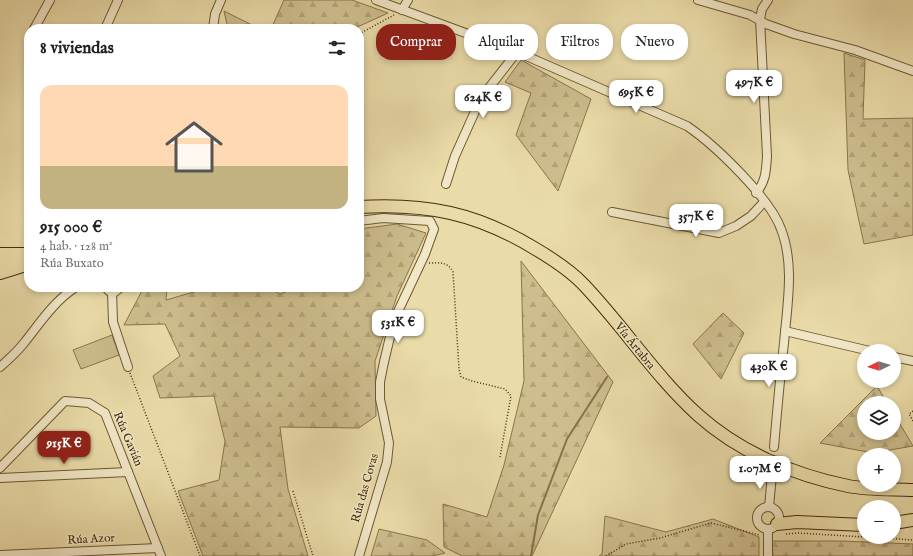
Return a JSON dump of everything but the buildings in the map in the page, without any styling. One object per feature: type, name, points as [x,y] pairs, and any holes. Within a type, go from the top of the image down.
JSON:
[{"type":"highway","name":"Vía Ártabra","points":[[364,207],[384,205],[421,207],[460,214],[492,225],[515,236],[548,256],[583,283],[665,383],[699,416],[732,441],[780,466],[809,476],[848,486],[877,489],[913,490]]},
{"type":"highway","points":[[0,254],[24,254]]},
{"type":"highway","points":[[0,264],[24,260]]},
{"type":"highway","points":[[0,273],[24,266]]},
{"type":"highway","points":[[901,522],[913,520]]},
{"type":"highway","points":[[774,530],[797,522],[857,525]]},
{"type":"street","points":[[37,24],[50,0]]},
{"type":"street","points":[[107,24],[118,0]]},
{"type":"street","points":[[214,24],[215,14],[221,0]]},
{"type":"street","points":[[376,0],[464,33]]},
{"type":"street","points":[[402,10],[408,0]]},
{"type":"street","points":[[698,0],[750,15],[760,19],[766,24],[794,34],[855,50],[913,71]]},
{"type":"street","points":[[756,193],[762,187],[766,175],[767,156],[760,19],[762,9],[768,0]]},
{"type":"street","points":[[446,184],[455,156],[481,98],[511,60]]},
{"type":"street","points":[[535,60],[688,126],[718,150],[764,202],[781,227],[788,255],[789,273],[774,446]]},
{"type":"street","points":[[612,212],[719,233],[736,226],[751,216],[764,202]]},
{"type":"street","name":"Rúa das Covas","points":[[359,556],[387,462],[389,443],[380,394],[380,382],[384,362],[394,320],[420,264],[434,229],[430,222],[383,218],[364,220]]},
{"type":"street","points":[[0,368],[23,344],[38,323],[67,292]]},
{"type":"street","points":[[108,292],[113,322],[128,367]]},
{"type":"street","points":[[785,331],[857,348]]},
{"type":"street","points":[[901,358],[913,361]]},
{"type":"street","name":"Rúa Gavián","points":[[0,468],[65,401],[89,403],[106,413],[160,552]]},
{"type":"street","points":[[0,478],[128,472]]},
{"type":"street","points":[[769,507],[772,475]]},
{"type":"street","points":[[768,556],[778,513],[769,507]]},
{"type":"street","points":[[769,507],[760,511],[757,517],[761,527],[774,530]]},
{"type":"street","name":"Rúa Azor","points":[[0,555],[160,552]]},
{"type":"path","points":[[364,31],[402,10]]},
{"type":"path","points":[[420,264],[444,263],[450,265],[453,272],[459,369],[461,377],[472,382],[505,389],[510,396],[500,457]]},
{"type":"path","points":[[128,367],[200,556]]},
{"type":"path","points":[[913,411],[909,414],[913,421]]},
{"type":"path","points":[[293,491],[313,556]]},
{"type":"path","points":[[606,556],[626,544],[660,538],[711,522],[758,535],[774,530],[857,537]]},
{"type":"path","points":[[901,539],[913,540]]},
{"type":"green space","points":[[284,0],[352,0],[388,13],[364,24],[273,24]]},
{"type":"green space","points":[[224,11],[250,24],[227,24]]},
{"type":"green space","points":[[844,53],[865,60],[863,119],[913,118],[913,235],[864,244],[848,170]]},
{"type":"green space","points":[[521,60],[591,99],[558,191],[516,135],[531,93],[505,82]]},
{"type":"green space","points":[[397,224],[426,233],[397,296],[375,361],[376,416],[359,428],[280,427],[288,489],[308,556],[203,556],[178,491],[219,480],[225,441],[214,396],[160,398],[153,376],[180,356],[165,324],[124,325],[141,292],[167,292],[166,300],[194,292],[276,292],[280,294],[285,292],[364,292],[364,228]]},
{"type":"green space","points":[[521,261],[613,382],[532,556],[462,556],[444,547],[443,504],[487,517],[504,465],[524,381]]},
{"type":"green space","points":[[723,313],[744,333],[721,379],[693,344]]},
{"type":"green space","points":[[112,335],[119,355],[81,369],[73,350]]},
{"type":"green space","points":[[875,388],[878,388],[883,396],[867,396]]},
{"type":"green space","points":[[857,406],[857,440],[901,440],[901,426],[913,446],[901,448],[857,448],[857,450],[820,443]]},
{"type":"green space","points":[[605,516],[666,532],[713,519],[759,537],[759,556],[599,556],[602,554]]},
{"type":"green space","points":[[379,529],[427,540],[445,553],[433,556],[371,556]]},
{"type":"green space","points":[[772,541],[842,541],[857,542],[857,544],[913,544],[913,556],[773,556]]},
{"type":"waterway","points":[[531,556],[538,515],[567,439],[607,377]]},
{"type":"tunnel","points":[[772,475],[774,447]]}]
